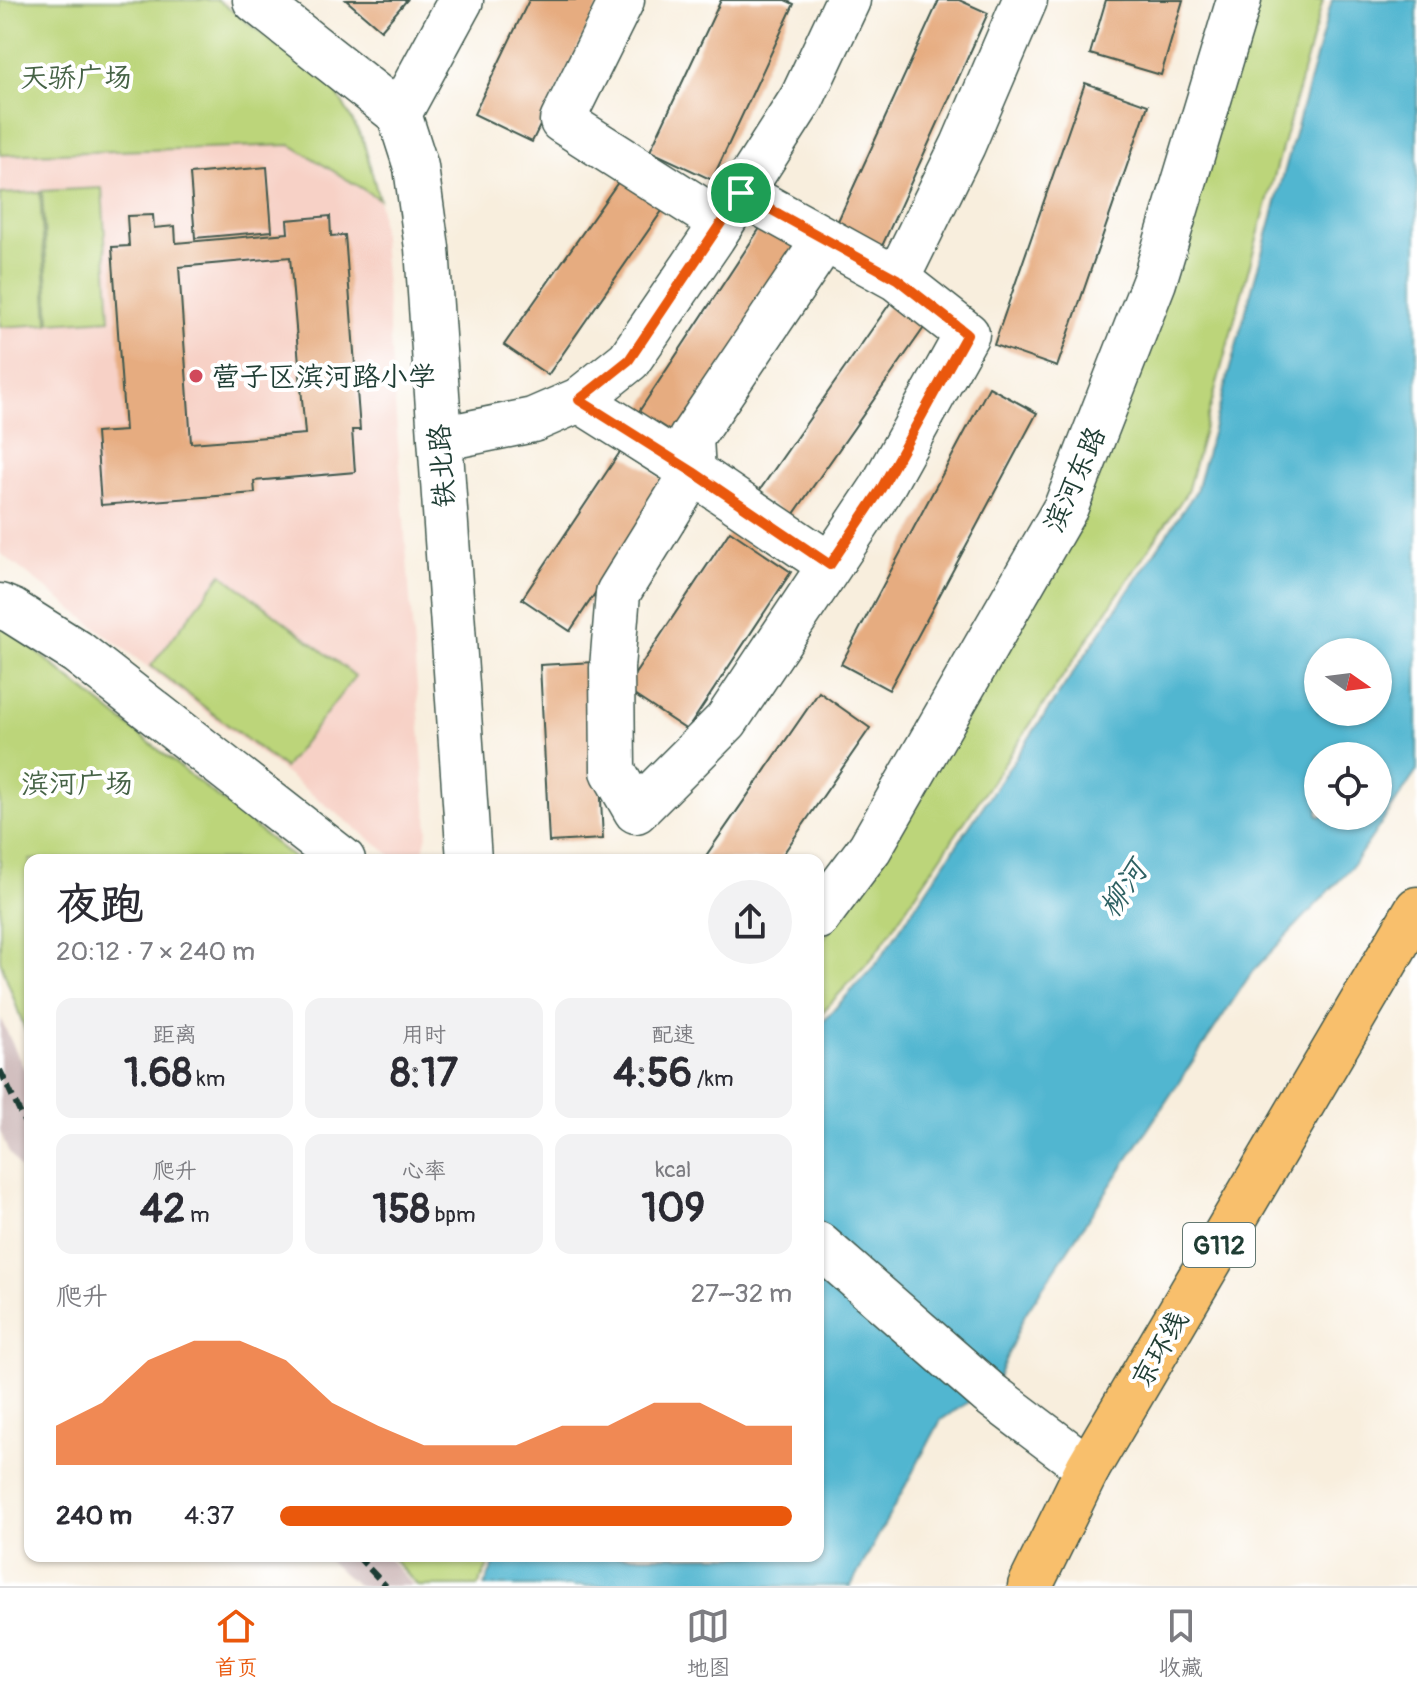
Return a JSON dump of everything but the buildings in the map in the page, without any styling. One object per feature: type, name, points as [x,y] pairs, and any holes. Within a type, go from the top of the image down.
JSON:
[{"type":"highway","name":"京环线","points":[[1030,1586],[1088,1468],[1417,909]]},
{"type":"street","points":[[255,0],[399,114],[461,0]]},
{"type":"street","points":[[622,0],[562,121],[732,208],[825,239],[897,279],[967,334],[881,489],[726,721],[636,811],[613,771],[612,668],[618,593],[693,472],[691,438],[825,239]]},
{"type":"street","name":"滨河东路","points":[[824,909],[870,848],[1066,507],[1154,282],[1239,0]]},
{"type":"street","points":[[440,439],[533,420],[579,400],[629,360],[802,98],[846,1]]},
{"type":"street","points":[[897,279],[963,145],[1013,4]]},
{"type":"street","name":"铁北路","points":[[399,114],[416,167],[427,248],[469,854]]},
{"type":"street","points":[[579,400],[693,472],[830,565]]},
{"type":"street","points":[[0,606],[77,652],[335,854]]},
{"type":"street","points":[[824,1249],[990,1394],[1088,1468]]},
{"type":"shaded area","name":"营子区滨河路小学","points":[[291,145],[379,199],[428,830],[422,854],[389,854],[0,553],[0,155]]},
{"type":"shaded area","points":[[0,1018],[24,1068],[24,1174],[8,1151],[0,1131]]},
{"type":"shaded area","points":[[330,1562],[392,1562],[414,1586],[358,1586]]},
{"type":"green space","name":"天骄广场","points":[[0,0],[218,0],[334,88],[363,140],[379,199],[291,145],[0,155]]},
{"type":"green space","points":[[1254,0],[1323,0],[1187,492],[874,956],[824,1010],[824,938],[869,873],[1075,536]]},
{"type":"green space","points":[[102,188],[110,319],[50,323],[42,191]]},
{"type":"green space","points":[[40,192],[48,324],[0,327],[0,194]]},
{"type":"green space","points":[[222,574],[355,676],[284,768],[151,666]]},
{"type":"green space","name":"滨河广场","points":[[0,625],[289,854],[24,854],[24,1027],[0,960]]},
{"type":"green space","points":[[396,1562],[490,1562],[478,1586],[418,1586]]},
{"type":"water","name":"柳河","points":[[1332,0],[1417,0],[1417,771],[1392,808],[1392,742],[1304,742],[1304,830],[1377,830],[1350,869],[1252,972],[1025,1314],[995,1384],[941,1420],[851,1586],[484,1586],[495,1562],[824,1562],[824,1020],[877,963],[1196,491]]},
{"type":"railway","points":[[0,1070],[24,1121]]},
{"type":"railway","points":[[363,1562],[386,1586]]},
{"type":"place","name":"营子区滨河路小学","points":[[196,376]]},
{"type":"route","points":[[741,193],[897,279],[967,334],[881,489],[830,565],[693,472],[579,400],[629,360],[741,193]]}]
